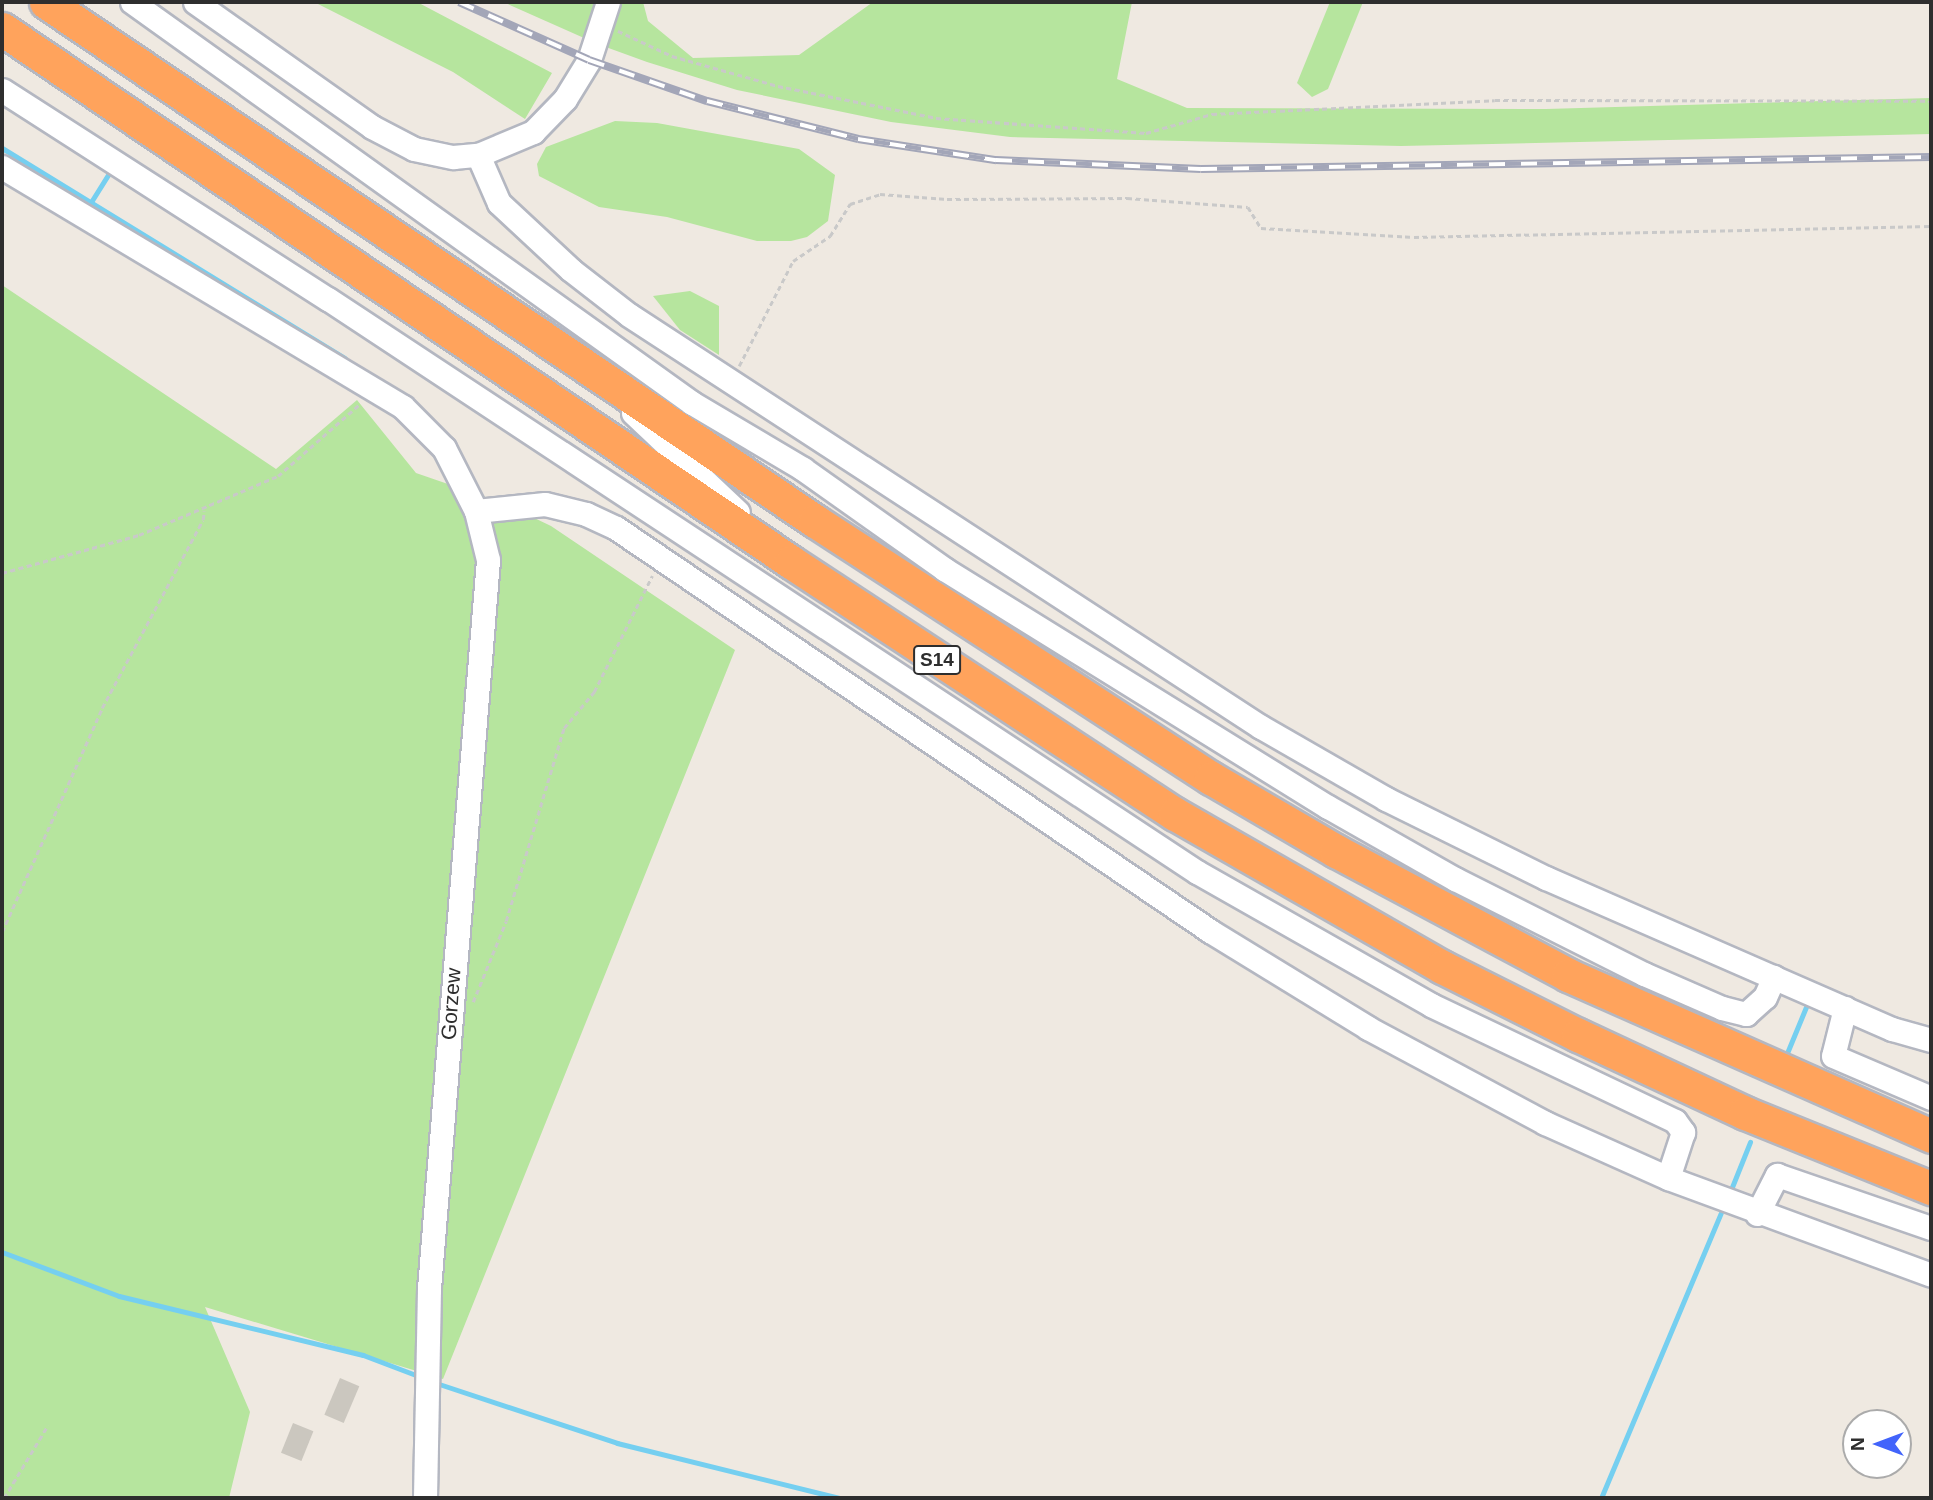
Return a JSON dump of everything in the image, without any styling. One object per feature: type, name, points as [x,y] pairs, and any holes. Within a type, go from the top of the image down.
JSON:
[{"type":"highway","name":"S14","points":[[46,2],[815,521],[1211,778],[1465,922],[1779,1072],[1931,1136]]},
{"type":"highway","name":"S14","points":[[2,29],[756,539],[1175,814],[1442,967],[1745,1112],[1931,1188]]},
{"type":"street","points":[[132,2],[692,403],[803,469],[944,569],[975,584],[1204,733],[1454,878],[1644,974],[1722,1008],[1746,1014],[1765,997],[1774,977]]},
{"type":"street","points":[[195,2],[372,127],[414,149],[453,157],[478,155],[533,132],[549,116],[589,60],[606,13]]},
{"type":"street","points":[[2,90],[1197,872],[1432,1005],[1675,1121],[1683,1132],[1668,1178]]},
{"type":"street","points":[[478,155],[499,203],[571,270],[629,315],[1261,727],[1386,799],[1546,878],[1845,1008],[1931,1040]]},
{"type":"street","name":"Gorzew","points":[[2,167],[425,425],[459,473],[476,511],[488,561],[449,1023],[426,1353],[425,1498]]},
{"type":"street","points":[[583,365],[791,562]]},
{"type":"street","points":[[557,405],[815,521]]},
{"type":"street","points":[[782,499],[822,442]]},
{"type":"street","points":[[476,511],[526,503],[566,507],[616,527],[661,561],[1209,931],[1368,1028],[1545,1123],[1668,1178],[1757,1214],[1931,1275]]},
{"type":"street","points":[[716,598],[756,539]]},
{"type":"street","points":[[1845,1008],[1833,1056],[1931,1098]]},
{"type":"street","points":[[1757,1214],[1777,1175],[1931,1228]]},
{"type":"path","points":[[606,13],[672,55],[778,86],[936,118],[1146,133],[1212,114],[1495,100],[1931,101]]},
{"type":"path","points":[[732,382],[771,296],[793,261],[830,236],[850,204],[880,194],[1154,200],[1248,207],[1261,228],[1414,237],[1931,226]]},
{"type":"path","points":[[2,573],[139,536],[204,511],[278,476],[373,391]]},
{"type":"path","points":[[2,932],[102,708],[203,520],[204,511]]},
{"type":"path","points":[[449,1023],[461,1023],[482,985],[565,728],[594,692],[661,561]]},
{"type":"path","points":[[4,1498],[48,1425]]},
{"type":"green space","points":[[314,2],[417,2],[552,73],[525,119],[453,72]]},
{"type":"green space","points":[[503,2],[600,2],[584,38]]},
{"type":"green space","points":[[615,2],[643,2],[648,21],[693,58],[799,55],[873,2],[1132,2],[1117,79],[1187,108],[1546,109],[1931,98],[1931,134],[1401,146],[1010,137],[891,122],[737,90],[647,62],[603,46]]},
{"type":"green space","points":[[1330,2],[1363,2],[1328,89],[1312,97],[1297,83]]},
{"type":"green space","points":[[615,121],[657,123],[799,149],[835,175],[828,221],[807,237],[791,241],[757,241],[667,217],[599,207],[539,176],[537,164],[546,147]]},
{"type":"green space","points":[[2,285],[276,469],[357,400],[416,473],[503,503],[551,526],[735,650],[443,1379],[205,1307],[250,1412],[229,1498],[2,1498]]},
{"type":"green space","points":[[690,291],[719,306],[719,355],[680,330],[653,296]]},
{"type":"building","points":[[340,1378],[359,1386],[344,1423],[324,1415]]},
{"type":"building","points":[[293,1423],[313,1431],[301,1461],[281,1453]]},
{"type":"waterway","points":[[2,148],[345,358]]},
{"type":"waterway","points":[[91,202],[112,168]]},
{"type":"waterway","points":[[1787,1053],[1806,1007]]},
{"type":"waterway","points":[[1730,1192],[1750,1142]]},
{"type":"waterway","points":[[1601,1498],[1721,1213]]},
{"type":"waterway","points":[[2,1252],[119,1296],[363,1355],[421,1377]]},
{"type":"waterway","points":[[433,1382],[617,1443],[840,1498]]},
{"type":"railway","points":[[459,2],[589,60],[707,101],[858,139],[996,160],[1201,169],[1931,157]]}]
